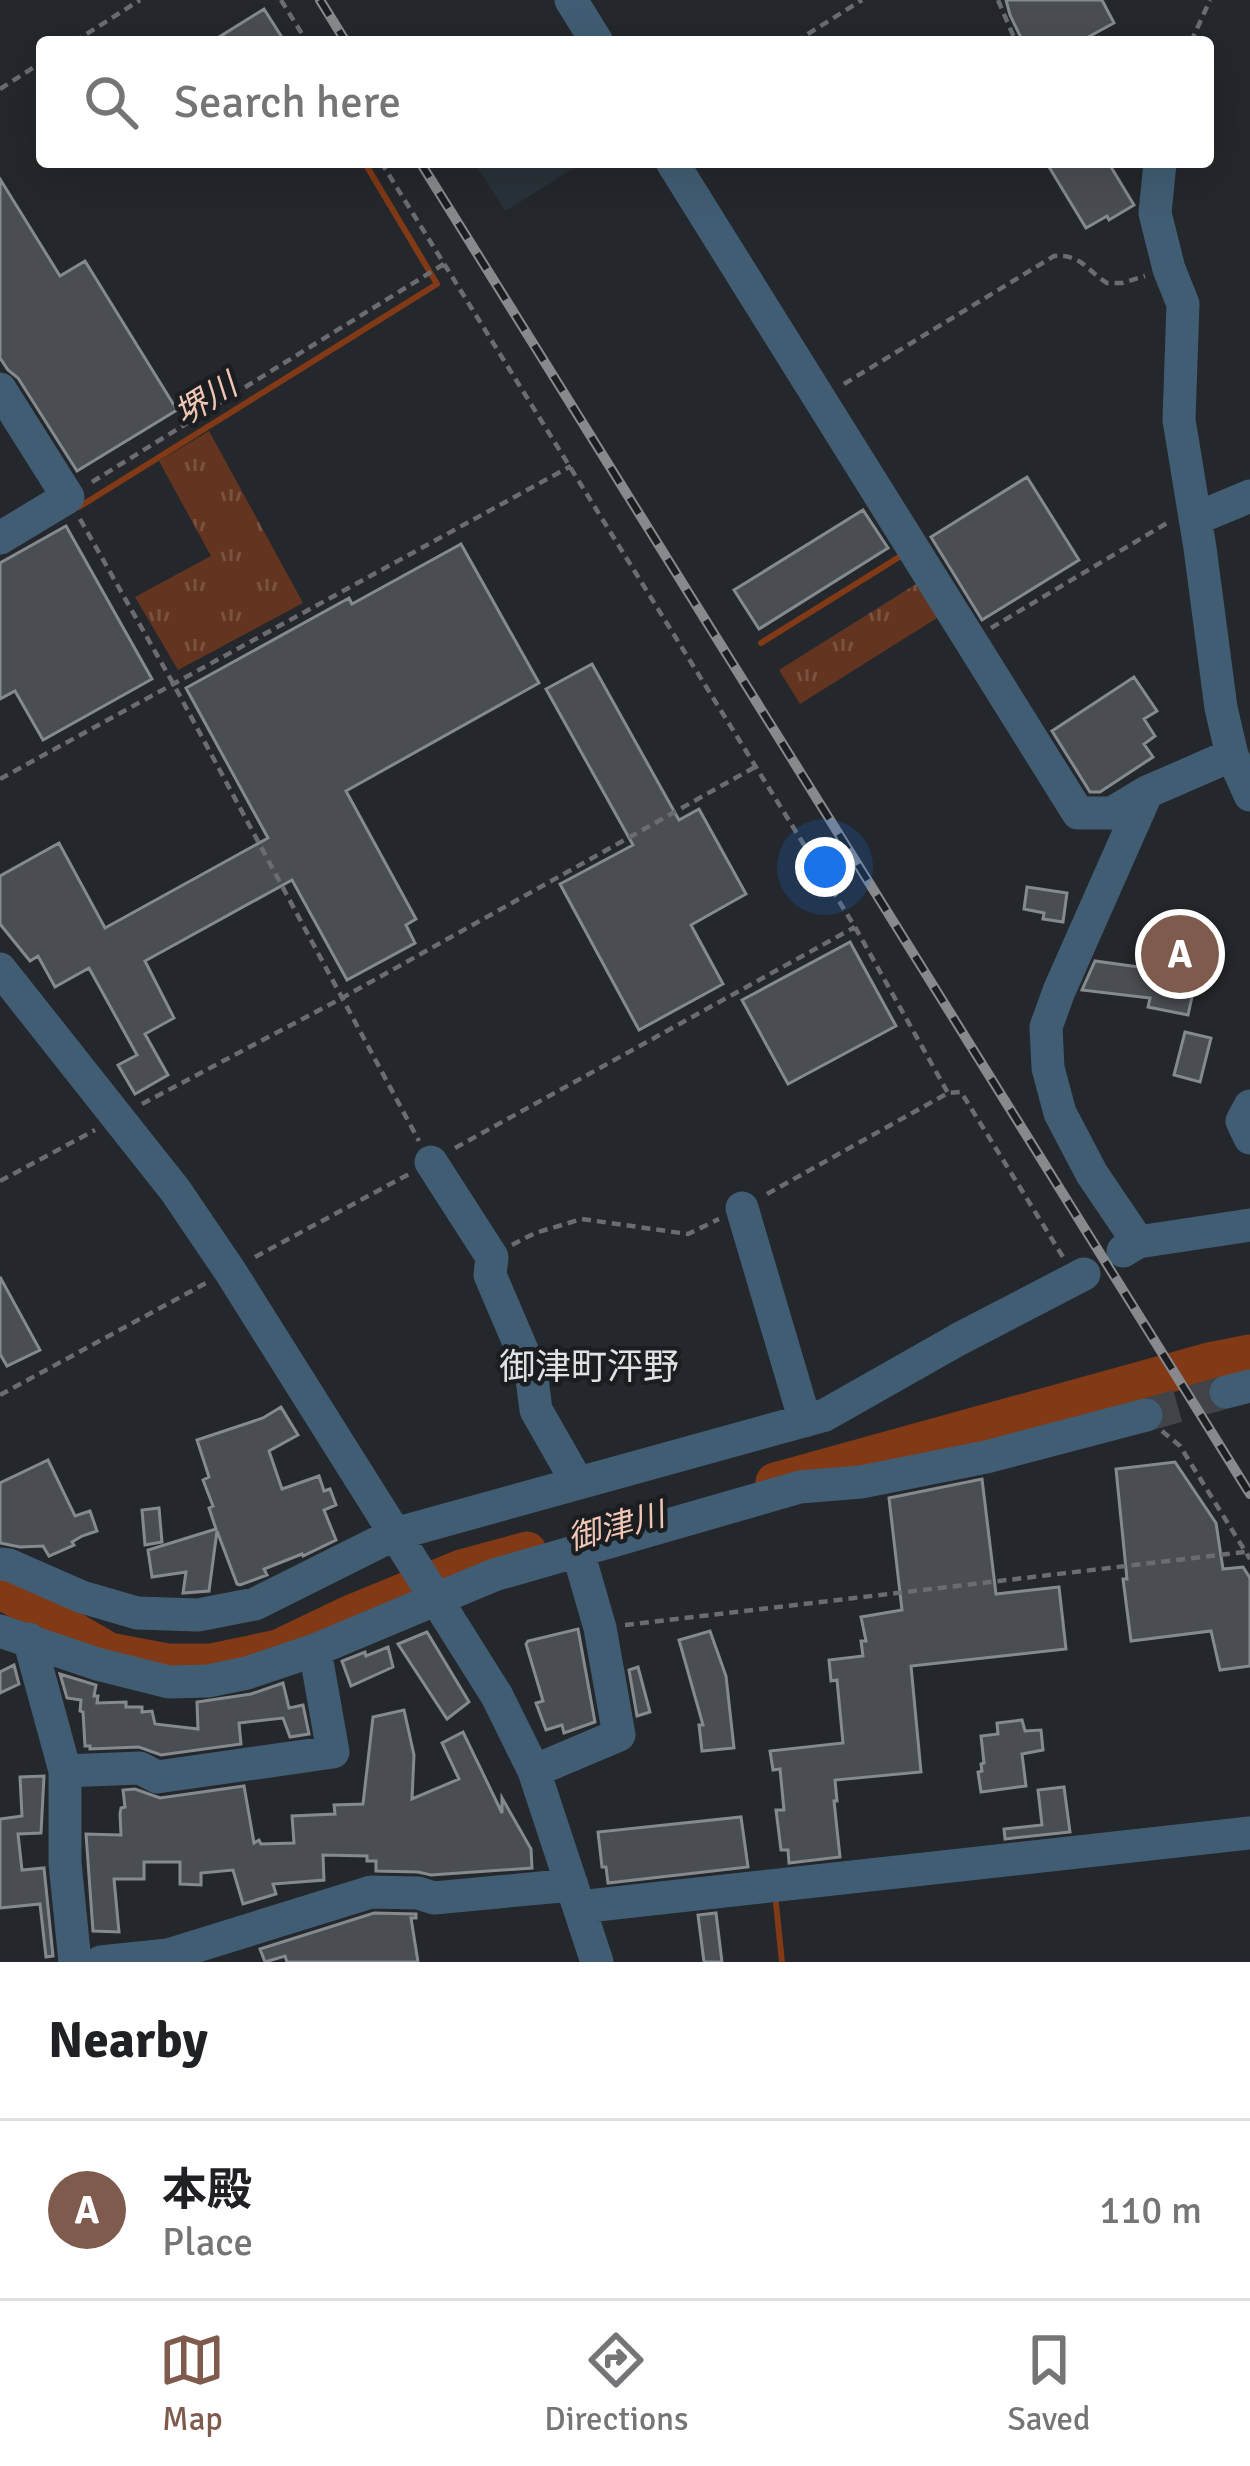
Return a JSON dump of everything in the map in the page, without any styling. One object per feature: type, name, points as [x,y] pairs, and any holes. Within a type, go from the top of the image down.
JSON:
[{"type":"street","points":[[571,0],[593,36]]},
{"type":"street","points":[[676,168],[1078,813],[1112,813],[1232,754]]},
{"type":"street","points":[[1160,168],[1155,213],[1183,304],[1179,420],[1221,708],[1232,754],[1250,795]]},
{"type":"street","points":[[0,389],[72,505],[0,538]]},
{"type":"street","points":[[1193,513],[1250,496]]},
{"type":"street","points":[[1147,792],[1046,1027],[1048,1068],[1060,1113],[1130,1246],[1250,1225]]},
{"type":"street","points":[[0,969],[175,1190],[497,1696],[534,1771],[597,1962]]},
{"type":"street","points":[[1250,1106],[1242,1121],[1250,1138]]},
{"type":"street","points":[[430,1162],[492,1257],[490,1275],[531,1371],[536,1410],[577,1483]]},
{"type":"street","points":[[742,1208],[805,1421]]},
{"type":"street","points":[[0,1564],[137,1613],[197,1615],[255,1604],[397,1536],[825,1414],[1080,1276]]},
{"type":"street","points":[[15,1635],[97,1664],[169,1682],[208,1681],[314,1651],[435,1596],[494,1575],[800,1487],[861,1482],[1158,1427]]},
{"type":"street","points":[[534,1771],[619,1735],[600,1628],[578,1552]]},
{"type":"street","points":[[15,1635],[65,1772],[65,1863],[75,1962]]},
{"type":"street","points":[[65,1772],[140,1768],[157,1777],[333,1752],[314,1651]]},
{"type":"street","points":[[100,1962],[168,1955],[371,1892],[434,1898],[575,1896],[1250,1833]]},
{"type":"path","points":[[83,36],[140,0]]},
{"type":"path","points":[[281,0],[303,36]]},
{"type":"path","points":[[805,36],[862,0]]},
{"type":"path","points":[[998,0],[1013,36]]},
{"type":"path","points":[[1194,36],[1210,0]]},
{"type":"path","points":[[0,89],[36,66]]},
{"type":"path","points":[[385,168],[855,927],[948,1093],[961,1092],[1080,1276]]},
{"type":"path","points":[[819,400],[1054,256],[1069,255],[1083,262],[1107,283],[1169,269]]},
{"type":"path","points":[[430,1162],[72,505],[444,264]]},
{"type":"path","points":[[0,778],[571,466]]},
{"type":"path","points":[[970,640],[1193,513]]},
{"type":"path","points":[[0,1181],[342,998],[755,766]]},
{"type":"path","points":[[1158,1427],[1180,1446],[1250,1559]]},
{"type":"path","points":[[600,1628],[1245,1552]]},
{"type":"shaded area","points":[[478,168],[574,168],[505,211]]},
{"type":"green space","points":[[209,431],[303,603],[178,670],[135,597],[211,556],[159,461]]},
{"type":"green space","points":[[924,579],[945,613],[800,704],[779,670]]},
{"type":"building","points":[[1006,0],[1102,0],[1114,23],[1090,36],[1020,36]]},
{"type":"building","points":[[264,9],[281,36],[221,36]]},
{"type":"building","points":[[1050,168],[1112,168],[1134,205],[1086,228]]},
{"type":"building","points":[[0,179],[60,276],[85,261],[177,410],[77,471],[18,378],[0,358]]},
{"type":"building","points":[[1027,477],[1079,560],[982,620],[931,537]]},
{"type":"building","points":[[863,510],[888,548],[759,629],[734,590]]},
{"type":"building","points":[[66,526],[152,679],[43,740],[15,691],[0,699],[0,563]]},
{"type":"building","points":[[461,544],[539,683],[346,791],[416,919],[406,925],[415,943],[347,980],[292,880],[145,961],[174,1018],[145,1034],[168,1075],[135,1094],[118,1065],[137,1055],[89,968],[55,987],[38,956],[30,961],[0,924],[0,876],[59,843],[105,928],[268,838],[186,688],[349,598],[352,604]]},
{"type":"building","points":[[592,664],[679,820],[699,809],[746,894],[691,925],[723,984],[639,1030],[560,884],[633,845],[546,689]]},
{"type":"building","points":[[1134,677],[1157,711],[1144,719],[1155,736],[1144,744],[1153,757],[1100,792],[1090,792],[1052,731]]},
{"type":"building","points":[[1027,887],[1067,893],[1063,922],[1024,909]]},
{"type":"building","points":[[1146,937],[1190,947],[1183,981],[1195,983],[1188,1015],[1148,1007],[1150,998],[1082,990],[1095,961],[1139,967]]},
{"type":"building","points":[[850,942],[896,1026],[788,1084],[742,1000]]},
{"type":"building","points":[[1185,1032],[1211,1038],[1200,1082],[1174,1075]]},
{"type":"building","points":[[0,1277],[40,1350],[7,1366],[0,1354]]},
{"type":"building","points":[[281,1407],[298,1435],[269,1451],[282,1489],[319,1476],[336,1505],[324,1510],[336,1540],[264,1569],[267,1575],[240,1585],[217,1531],[209,1591],[183,1593],[186,1572],[152,1577],[148,1550],[216,1529],[203,1480],[209,1477],[197,1440],[263,1418]]},
{"type":"building","points":[[48,1460],[75,1516],[90,1511],[97,1531],[49,1556],[43,1546],[0,1543],[0,1483]]},
{"type":"building","points":[[1175,1462],[1216,1523],[1223,1569],[1243,1567],[1250,1578],[1250,1666],[1220,1670],[1211,1631],[1131,1641],[1116,1469]]},
{"type":"building","points":[[982,1479],[996,1594],[1059,1587],[1066,1649],[911,1666],[921,1772],[835,1780],[840,1857],[789,1863],[788,1850],[781,1850],[776,1810],[784,1810],[780,1769],[773,1770],[770,1751],[843,1743],[837,1680],[831,1681],[829,1660],[863,1656],[861,1641],[866,1641],[861,1617],[902,1610],[889,1498]]},
{"type":"building","points":[[159,1508],[162,1542],[145,1545],[142,1510]]},
{"type":"building","points":[[578,1629],[595,1722],[564,1733],[562,1725],[546,1730],[536,1703],[543,1701],[526,1644]]},
{"type":"building","points":[[710,1631],[726,1676],[734,1748],[702,1751],[699,1725],[703,1725],[679,1640]]},
{"type":"building","points":[[427,1632],[469,1702],[447,1719],[398,1644]]},
{"type":"building","points":[[388,1647],[393,1667],[351,1686],[342,1661]]},
{"type":"building","points":[[14,1665],[19,1684],[0,1693],[0,1672]]},
{"type":"building","points":[[638,1667],[650,1712],[637,1716],[629,1670]]},
{"type":"building","points":[[60,1674],[96,1685],[97,1703],[126,1702],[126,1707],[152,1711],[155,1724],[198,1729],[197,1702],[251,1694],[283,1683],[289,1708],[303,1705],[309,1734],[290,1737],[283,1718],[239,1723],[241,1744],[161,1755],[139,1747],[90,1749],[85,1746],[81,1700],[67,1698]]},
{"type":"building","points":[[404,1710],[414,1755],[412,1799],[459,1779],[442,1743],[463,1732],[502,1813],[502,1798],[531,1849],[532,1868],[431,1875],[376,1871],[376,1861],[367,1861],[367,1856],[323,1855],[324,1880],[273,1884],[276,1894],[243,1904],[233,1870],[201,1873],[201,1885],[180,1884],[180,1862],[144,1862],[144,1879],[114,1879],[119,1932],[93,1931],[86,1834],[121,1835],[123,1790],[160,1798],[244,1786],[254,1843],[294,1843],[292,1816],[335,1814],[334,1805],[363,1804],[373,1717]]},
{"type":"building","points":[[1022,1720],[1025,1731],[1041,1730],[1043,1750],[1022,1754],[1026,1786],[981,1792],[981,1736],[998,1734],[997,1723]]},
{"type":"building","points":[[44,1776],[41,1833],[18,1834],[22,1870],[44,1868],[53,1956],[46,1957],[40,1904],[0,1908],[0,1819],[22,1816],[20,1777]]},
{"type":"building","points":[[1064,1787],[1070,1832],[1005,1839],[1004,1829],[1042,1825],[1038,1790]]},
{"type":"building","points":[[741,1817],[748,1867],[608,1883],[598,1832]]},
{"type":"building","points":[[374,1913],[416,1914],[411,1918],[418,1962],[287,1962],[285,1956],[265,1962],[260,1949]]},
{"type":"building","points":[[716,1913],[722,1962],[704,1962],[698,1915]]},
{"type":"waterway","name":"堺川","points":[[79,507],[437,284],[368,168]]},
{"type":"waterway","points":[[761,643],[904,554]]},
{"type":"waterway","name":"御津川","points":[[775,1482],[1250,1354]]},
{"type":"waterway","name":"御津川","points":[[0,1589],[109,1652],[167,1663],[211,1663],[278,1649],[461,1569],[527,1551]]},
{"type":"waterway","points":[[775,1894],[782,1962]]},
{"type":"tunnel","points":[[1146,1415],[1226,1392]]},
{"type":"railway","points":[[320,0],[342,36]]},
{"type":"railway","points":[[424,168],[1250,1494]]},
{"type":"place","name":"本殿","points":[[1180,954]]},
{"type":"district","name":"御津町泙野","points":[[589,1367]]}]
